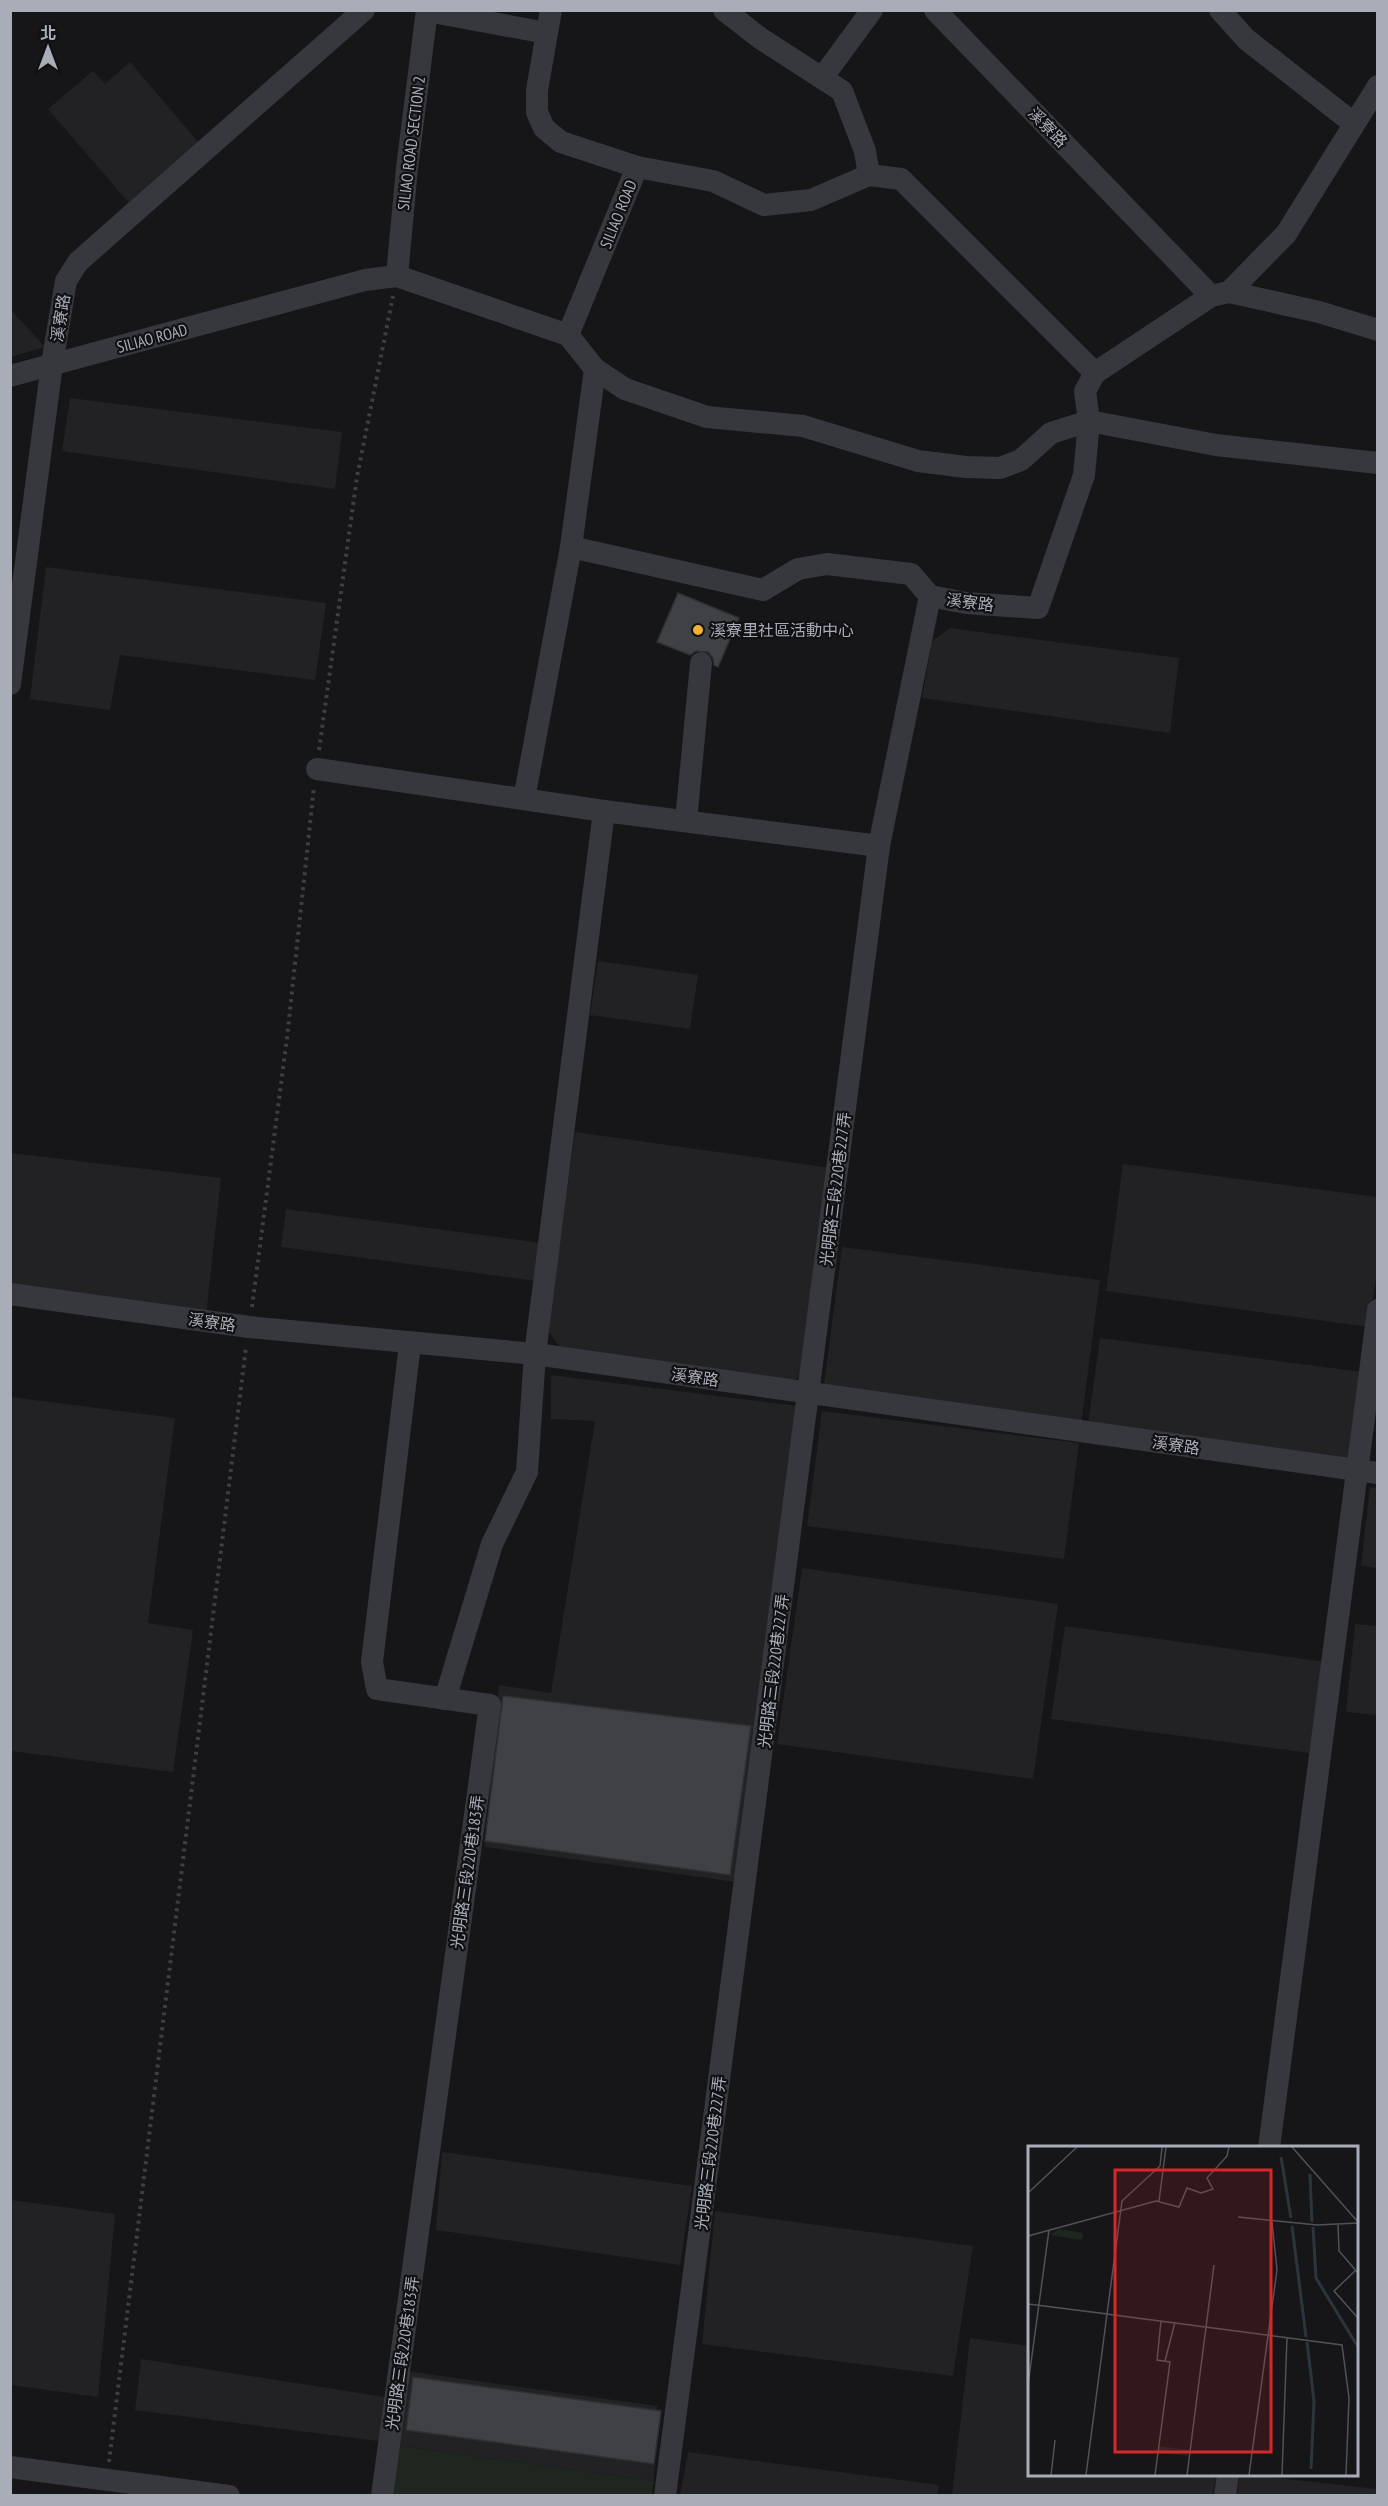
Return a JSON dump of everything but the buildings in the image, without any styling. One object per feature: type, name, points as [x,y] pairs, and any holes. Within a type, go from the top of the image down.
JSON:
[{"type":"street","name":"溪寮路","points":[[10,684],[52,364],[66,281],[78,262],[364,10]]},
{"type":"street","points":[[551,10],[537,90],[537,112],[544,128],[561,142],[637,167]]},
{"type":"street","points":[[724,10],[760,38],[842,91],[865,151],[869,175],[901,179],[1095,373],[1220,294],[1286,234],[1377,86]]},
{"type":"street","points":[[822,78],[872,10]]},
{"type":"street","name":"溪寮路","points":[[935,10],[1220,294]]},
{"type":"street","points":[[1220,10],[1246,39],[1353,123]]},
{"type":"street","points":[[427,11],[547,33]]},
{"type":"street","name":"SILIAO ROAD SECTION 2","points":[[397,276],[406,168],[427,11]]},
{"type":"street","name":"SILIAO ROAD","points":[[10,376],[365,280],[397,276],[568,335],[637,167],[713,181],[764,206],[811,200],[869,175]]},
{"type":"street","points":[[1220,294],[1319,312],[1377,330]]},
{"type":"street","points":[[568,335],[595,369],[625,389],[707,417],[803,426],[918,461],[966,467],[1000,468],[1021,460],[1051,433],[1089,421],[1216,445],[1377,463]]},
{"type":"street","points":[[524,800],[571,547],[595,369]]},
{"type":"street","name":"溪寮路","points":[[571,547],[763,590],[798,569],[827,564],[854,566],[911,574],[930,596],[966,603],[1038,608],[1084,475],[1089,421],[1085,391],[1095,373]]},
{"type":"street","name":"光明路三段220巷227弄","points":[[665,2496],[879,846],[930,596]]},
{"type":"street","points":[[686,821],[701,663]]},
{"type":"street","points":[[317,769],[604,811],[879,846]]},
{"type":"street","points":[[445,1699],[492,1544],[527,1472],[535,1354],[604,811]]},
{"type":"street","name":"溪寮路","points":[[10,1294],[249,1327],[535,1354],[1366,1472]]},
{"type":"street","points":[[1269,2146],[1366,1472],[1377,1310]]},
{"type":"street","name":"光明路三段220巷183弄","points":[[382,2496],[490,1705],[377,1689],[372,1662],[410,1344]]},
{"type":"street","points":[[10,2467],[229,2496]]},
{"type":"street","points":[[1225,2496],[1228,2476]]},
{"type":"path","points":[[107,2479],[249,1327],[287,1038],[317,769],[357,477],[397,276]]},
{"type":"shaded area","points":[[130,62],[199,143],[130,204],[48,109],[93,71],[105,84]]},
{"type":"shaded area","points":[[11,310],[45,347],[10,357]]},
{"type":"shaded area","points":[[70,398],[342,432],[335,489],[62,451]]},
{"type":"shaded area","points":[[46,567],[326,603],[315,680],[120,655],[110,710],[30,699]]},
{"type":"shaded area","points":[[950,628],[1179,658],[1170,733],[922,698],[932,641]]},
{"type":"shaded area","points":[[598,961],[698,975],[690,1029],[590,1015]]},
{"type":"shaded area","points":[[575,1132],[831,1168],[803,1375],[781,1389],[567,1357],[548,1331]]},
{"type":"shaded area","points":[[11,1153],[221,1178],[206,1316],[11,1289]]},
{"type":"shaded area","points":[[1123,1164],[1377,1197],[1378,1263],[1369,1327],[1106,1291]]},
{"type":"shaded area","points":[[286,1209],[542,1243],[537,1281],[281,1247]]},
{"type":"shaded area","points":[[842,1247],[1100,1280],[1081,1425],[823,1392]]},
{"type":"shaded area","points":[[1100,1338],[1363,1372],[1351,1459],[1088,1424]]},
{"type":"shaded area","points":[[551,1375],[798,1406],[735,1882],[485,1847],[499,1685],[551,1693],[595,1421],[551,1419]]},
{"type":"shaded area","points":[[11,1397],[175,1418],[148,1623],[193,1630],[173,1772],[11,1751]]},
{"type":"shaded area","points":[[822,1411],[1079,1443],[1064,1559],[807,1526]]},
{"type":"shaded area","points":[[1370,1487],[1377,1488],[1377,1568],[1361,1566]]},
{"type":"shaded area","points":[[802,1568],[1058,1604],[1033,1779],[777,1744]]},
{"type":"shaded area","points":[[1355,1624],[1377,1626],[1377,1715],[1346,1712]]},
{"type":"shaded area","points":[[1065,1626],[1326,1662],[1309,1753],[1051,1719]]},
{"type":"shaded area","points":[[442,2152],[692,2186],[680,2265],[436,2230]]},
{"type":"shaded area","points":[[11,2200],[115,2214],[98,2397],[11,2385]]},
{"type":"shaded area","points":[[715,2211],[973,2246],[953,2376],[702,2344]]},
{"type":"shaded area","points":[[970,2338],[1028,2346],[1028,2476],[1216,2476],[1213,2495],[952,2495]]},
{"type":"shaded area","points":[[141,2359],[385,2397],[386,2442],[135,2410]]},
{"type":"shaded area","points":[[406,2371],[657,2406],[654,2481],[395,2445]]},
{"type":"shaded area","points":[[395,2445],[654,2481],[652,2495],[391,2496]]},
{"type":"shaded area","points":[[688,2452],[939,2485],[937,2495],[680,2495]]},
{"type":"shaded area","points":[[1240,2476],[1377,2489],[1377,2495],[1237,2495]]},
{"type":"place","name":"溪寮里社區活動中心","points":[[698,630]]}]
